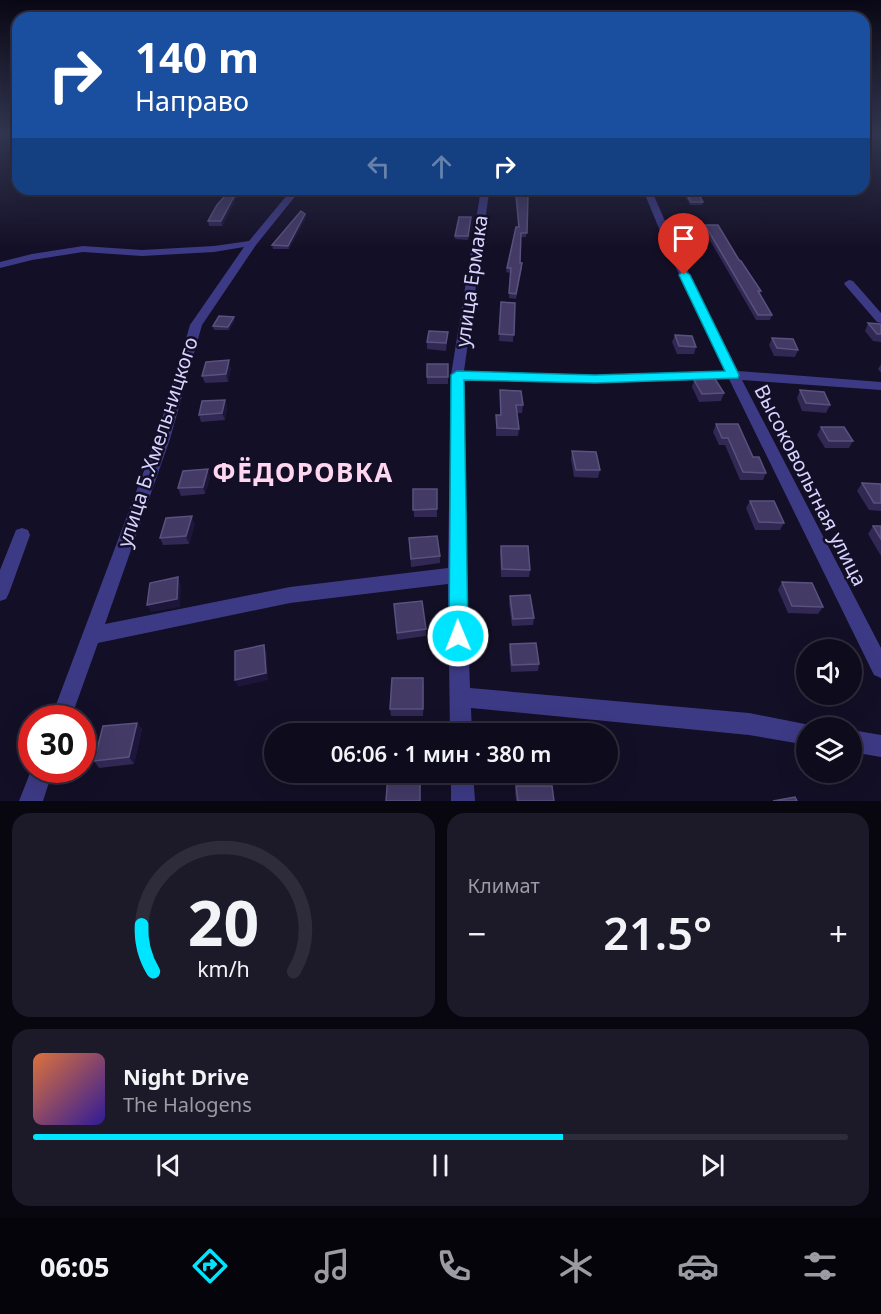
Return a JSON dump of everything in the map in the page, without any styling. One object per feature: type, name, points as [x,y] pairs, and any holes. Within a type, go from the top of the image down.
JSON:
[{"type":"street","name":"улица Б.Хмельницкого","points":[[66,705],[163,439],[196,325],[252,243],[292,195]]},
{"type":"street","name":"улица Ермака","points":[[461,723],[457,575],[457,375],[484,195]]},
{"type":"street","name":"Высоковольтная улица","points":[[650,195],[675,255],[733,375],[881,668]]},
{"type":"street","points":[[0,265],[83,249],[142,252],[214,249],[252,243]]},
{"type":"street","points":[[849,283],[881,320]]},
{"type":"street","points":[[457,375],[595,379],[733,375],[881,386]]},
{"type":"street","points":[[0,593],[22,535]]},
{"type":"street","points":[[91,636],[290,595],[457,575]]},
{"type":"street","points":[[460,697],[749,724],[796,732]]},
{"type":"street","points":[[862,743],[881,746]]},
{"type":"street","points":[[31,801],[37,783]]},
{"type":"street","points":[[462,783],[463,801]]},
{"type":"building","points":[[226,195],[235,195],[221,221],[208,221]]},
{"type":"building","points":[[516,195],[528,195],[527,233],[521,233],[520,263],[522,263],[516,294],[509,293],[511,268],[507,268],[516,227],[519,227]]},
{"type":"building","points":[[687,195],[699,195],[703,202],[691,202]]},
{"type":"building","points":[[301,211],[305,214],[288,246],[272,245]]},
{"type":"building","points":[[459,217],[471,217],[468,236],[455,236]]},
{"type":"building","points":[[705,225],[718,225],[761,291],[758,291],[772,315],[758,315]]},
{"type":"building","points":[[501,302],[515,303],[514,335],[499,334]]},
{"type":"building","points":[[219,316],[234,317],[228,327],[213,326]]},
{"type":"building","points":[[868,323],[881,324],[881,334],[877,334]]},
{"type":"building","points":[[429,331],[448,332],[446,343],[427,342]]},
{"type":"building","points":[[675,335],[692,336],[696,347],[679,346]]},
{"type":"building","points":[[772,338],[793,339],[798,350],[777,348]]},
{"type":"building","points":[[229,360],[226,374],[202,376],[206,362]]},
{"type":"building","points":[[427,364],[448,364],[448,377],[427,377]]},
{"type":"building","points":[[715,379],[724,393],[702,394],[694,380]]},
{"type":"building","points":[[500,390],[521,391],[523,405],[516,405],[519,429],[497,428],[496,415],[501,415]]},
{"type":"building","points":[[800,390],[824,392],[830,405],[806,403]]},
{"type":"building","points":[[225,400],[222,413],[199,415],[202,401]]},
{"type":"building","points":[[716,424],[738,424],[753,457],[759,457],[766,473],[743,472],[728,438],[722,438]]},
{"type":"building","points":[[821,427],[844,427],[853,441],[829,441]]},
{"type":"building","points":[[572,451],[596,452],[600,470],[576,470]]},
{"type":"building","points":[[208,469],[203,487],[178,488],[183,471]]},
{"type":"building","points":[[862,483],[881,484],[881,503],[874,503]]},
{"type":"building","points":[[413,489],[437,489],[437,509],[413,510]]},
{"type":"building","points":[[750,501],[774,501],[784,523],[759,522]]},
{"type":"building","points":[[192,516],[186,536],[160,538],[166,518]]},
{"type":"building","points":[[873,526],[881,526],[881,539]]},
{"type":"building","points":[[437,536],[440,556],[411,559],[409,538]]},
{"type":"building","points":[[501,546],[528,546],[530,570],[502,569]]},
{"type":"building","points":[[178,577],[177,599],[147,605],[150,583]]},
{"type":"building","points":[[782,582],[812,583],[823,607],[792,606]]},
{"type":"building","points":[[530,595],[534,618],[513,619],[510,596]]},
{"type":"building","points":[[422,601],[426,629],[397,633],[394,604]]},
{"type":"building","points":[[536,643],[539,664],[512,665],[510,644]]},
{"type":"building","points":[[264,645],[266,673],[235,680],[235,651]]},
{"type":"building","points":[[392,678],[423,678],[423,709],[390,709]]},
{"type":"building","points":[[137,723],[129,757],[96,761],[103,726]]},
{"type":"building","points":[[387,783],[420,783],[420,801],[386,801]]},
{"type":"building","points":[[516,786],[552,786],[554,801],[518,801]]},
{"type":"building","points":[[795,797],[797,801],[773,801]]},
{"type":"district","name":"ФЁДОРОВКА","points":[[303,472]]},
{"type":"route","points":[[458,636],[457,375],[595,379],[733,375],[684,275]]}]
